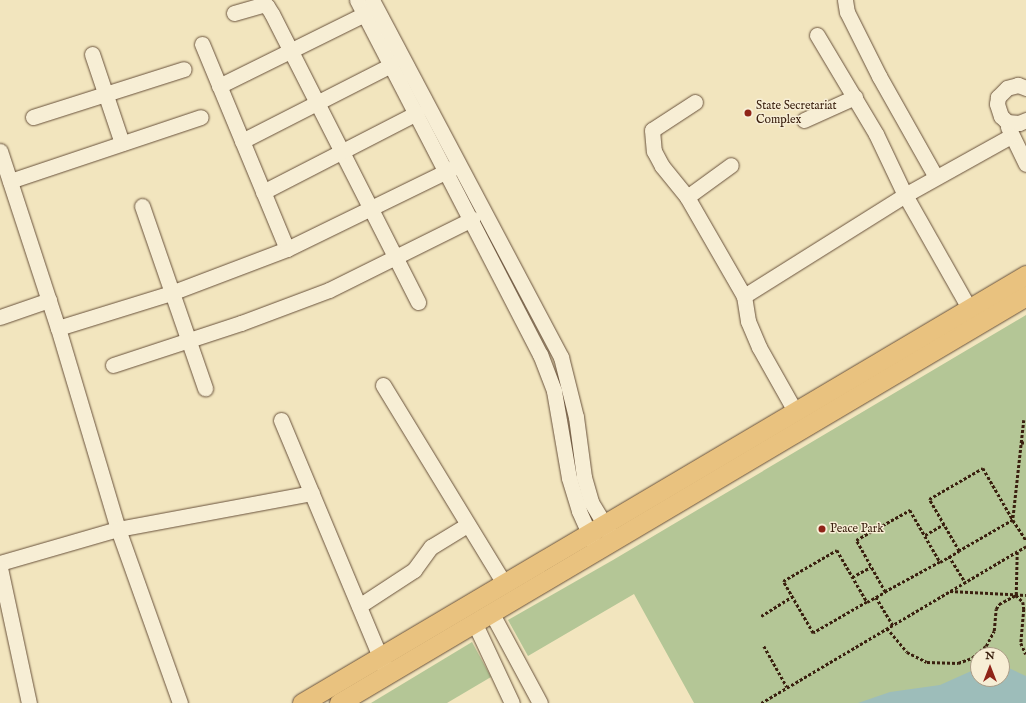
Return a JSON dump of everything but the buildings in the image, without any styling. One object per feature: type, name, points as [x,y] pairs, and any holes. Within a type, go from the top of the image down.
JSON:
[{"type":"main road","points":[[302,703],[384,666],[474,622],[491,612],[601,537],[795,411],[1026,274]]},
{"type":"main road","points":[[339,703],[384,666],[505,585],[601,537],[1026,296]]},
{"type":"street","points":[[357,0],[417,113],[453,168],[561,356],[576,417],[584,477],[601,537]]},
{"type":"street","points":[[372,0],[453,168],[472,219],[540,354],[554,391],[569,478],[601,537]]},
{"type":"street","points":[[845,0],[847,12],[879,76],[936,177]]},
{"type":"street","points":[[234,13],[252,6],[267,6],[343,151],[418,302]]},
{"type":"street","points":[[219,86],[365,14]]},
{"type":"street","points":[[817,35],[855,97],[905,195],[969,308]]},
{"type":"street","points":[[202,44],[287,249]]},
{"type":"street","points":[[92,54],[122,143]]},
{"type":"street","points":[[242,141],[391,65]]},
{"type":"street","points":[[33,118],[184,69]]},
{"type":"street","points":[[1026,88],[1012,86],[1002,92],[998,97],[998,110],[1026,164]]},
{"type":"street","points":[[804,120],[855,97]]},
{"type":"street","points":[[695,102],[652,130],[654,151],[662,166],[687,197],[744,296],[748,321],[759,347],[795,411]]},
{"type":"street","points":[[263,192],[417,113]]},
{"type":"street","points":[[8,189],[122,143],[201,117]]},
{"type":"street","points":[[744,296],[936,177],[1009,129],[1026,120]]},
{"type":"street","points":[[0,151],[8,189],[49,300],[118,529],[180,703]]},
{"type":"street","points":[[687,197],[731,165]]},
{"type":"street","points":[[58,328],[171,293],[287,249],[453,168]]},
{"type":"street","points":[[142,206],[205,388]]},
{"type":"street","points":[[113,365],[188,341],[329,290],[472,219]]},
{"type":"street","points":[[0,317],[49,300]]},
{"type":"street","points":[[383,385],[505,585]]},
{"type":"street","points":[[281,420],[384,666]]},
{"type":"street","points":[[0,563],[118,529],[312,494]]},
{"type":"street","points":[[359,606],[414,570],[431,547],[467,525]]},
{"type":"street","points":[[0,568],[29,703]]},
{"type":"street","points":[[491,612],[540,703]]},
{"type":"street","points":[[474,622],[512,703]]},
{"type":"path","points":[[1013,520],[1024,420]]},
{"type":"path","points":[[1021,443],[1026,442]]},
{"type":"path","points":[[959,551],[929,499],[983,468],[1026,540]]},
{"type":"path","points":[[885,592],[856,540],[910,510],[940,562]]},
{"type":"path","points":[[867,602],[837,550],[783,581],[813,633],[1013,520]]},
{"type":"path","points":[[924,535],[944,524]]},
{"type":"path","points":[[761,703],[1026,546]]},
{"type":"path","points":[[1017,551],[1016,595],[1023,602],[1024,609],[1021,643],[1026,654]]},
{"type":"path","points":[[949,556],[965,582]]},
{"type":"path","points":[[852,576],[871,567]]},
{"type":"path","points":[[950,591],[1026,595]]},
{"type":"path","points":[[887,628],[907,652],[927,662],[958,663],[972,658],[986,646],[994,631],[996,609],[999,604],[1016,595]]},
{"type":"path","points":[[761,616],[792,597]]},
{"type":"path","points":[[876,597],[892,625]]},
{"type":"path","points":[[764,646],[787,687]]},
{"type":"green space","name":"Peace Park","points":[[1026,315],[1026,703],[694,703],[634,594],[528,656],[508,620],[613,560]]},
{"type":"green space","points":[[472,642],[491,677],[447,703],[371,703]]},
{"type":"water","points":[[1010,669],[1026,676],[1026,703],[858,703],[890,692],[940,685],[970,672],[970,687],[1010,687]]},
{"type":"place","name":"State Secretariat Complex","points":[[748,113]]},
{"type":"place","name":"Peace Park","points":[[822,529]]}]
